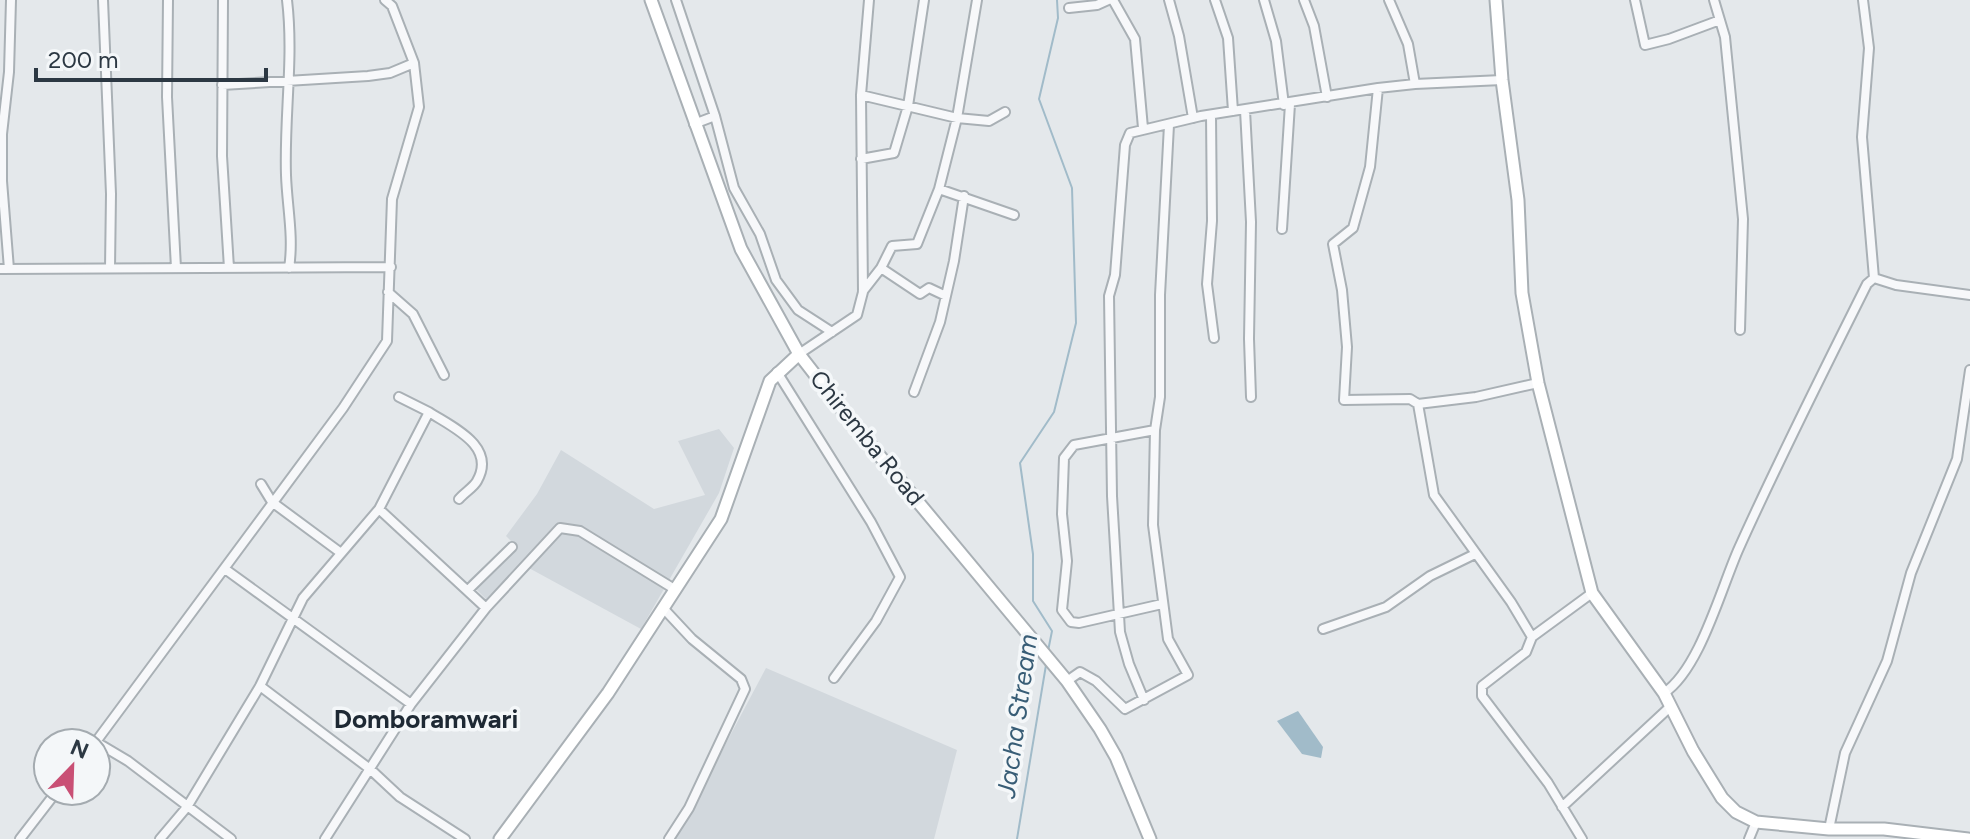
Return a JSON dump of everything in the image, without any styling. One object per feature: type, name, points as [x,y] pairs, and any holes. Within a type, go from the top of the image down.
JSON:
[{"type":"street","points":[[11,0],[9,72],[1,134],[5,269],[391,267]]},
{"type":"street","points":[[103,0],[111,194],[110,268]]},
{"type":"street","points":[[168,0],[167,97],[176,268]]},
{"type":"street","points":[[223,0],[223,176],[229,268]]},
{"type":"street","points":[[287,0],[290,32],[286,175],[292,248],[289,268]]},
{"type":"street","points":[[106,727],[343,408],[387,341],[392,199],[419,107],[414,63],[392,6],[385,0]]},
{"type":"street","name":"Chiremba Road","points":[[651,0],[741,249],[799,354],[1058,667],[1116,757],[1150,839]]},
{"type":"street","points":[[676,0],[715,116],[734,188],[760,234],[776,280],[798,310],[832,332]]},
{"type":"street","points":[[500,839],[608,693],[721,519],[770,381],[799,354],[857,315],[863,292],[861,95],[869,0]]},
{"type":"street","points":[[861,159],[894,153],[908,106],[924,0]]},
{"type":"street","points":[[863,292],[881,268],[892,246],[917,244],[939,189],[957,118],[977,0]]},
{"type":"street","points":[[1069,8],[1111,0],[1135,39],[1143,128]]},
{"type":"street","points":[[1169,0],[1179,36],[1193,118]]},
{"type":"street","points":[[1215,0],[1228,38],[1233,111]]},
{"type":"street","points":[[1264,0],[1276,41],[1287,105],[1282,229]]},
{"type":"street","points":[[1304,0],[1314,26],[1327,97]]},
{"type":"street","points":[[1389,0],[1408,44],[1415,84]]},
{"type":"street","points":[[1496,0],[1502,80],[1518,200],[1522,293],[1538,383],[1592,593],[1664,693],[1693,751],[1722,798],[1736,812],[1756,822],[1829,829],[1884,829],[1968,839]]},
{"type":"street","points":[[1635,0],[1645,45],[1720,20]]},
{"type":"street","points":[[1714,0],[1725,37],[1743,219],[1740,330]]},
{"type":"street","points":[[1863,0],[1869,48],[1862,137],[1874,278]]},
{"type":"street","points":[[222,85],[390,73],[414,63]]},
{"type":"street","points":[[1144,700],[1120,632],[1112,496],[1109,296],[1115,275],[1125,145],[1130,133],[1193,118],[1378,88],[1502,80]]},
{"type":"street","points":[[1378,88],[1370,167],[1353,228],[1333,244],[1342,290],[1347,347],[1344,400],[1410,399],[1418,404],[1476,397],[1538,383]]},
{"type":"street","points":[[861,95],[957,118],[989,121],[1005,112]]},
{"type":"street","points":[[1245,110],[1251,222],[1251,397]]},
{"type":"street","points":[[1211,115],[1212,221],[1207,284],[1214,338]]},
{"type":"street","points":[[694,124],[715,116]]},
{"type":"street","points":[[1067,681],[1080,672],[1096,681],[1125,709],[1188,675],[1168,639],[1153,525],[1169,125]]},
{"type":"street","points":[[939,189],[1014,215]]},
{"type":"street","points":[[914,392],[937,334],[964,196]]},
{"type":"street","points":[[881,268],[920,294],[929,288],[946,296]]},
{"type":"street","points":[[1874,278],[1896,285],[1970,295]]},
{"type":"street","points":[[1664,693],[1674,686],[1697,650],[1738,549],[1867,284],[1874,278]]},
{"type":"street","points":[[388,292],[413,314],[444,375]]},
{"type":"street","points":[[1829,829],[1845,753],[1887,661],[1911,573],[1957,459],[1970,370]]},
{"type":"street","points":[[777,372],[871,522],[900,577],[876,621],[834,678]]},
{"type":"street","points":[[399,397],[475,442],[482,460],[477,481],[459,499]]},
{"type":"street","points":[[1418,404],[1434,495],[1511,602],[1532,637]]},
{"type":"street","points":[[160,839],[187,807],[260,686],[303,598],[379,509],[429,412]]},
{"type":"street","points":[[1155,430],[1074,445],[1064,458],[1062,514],[1067,561],[1062,610],[1071,622],[1079,623],[1162,604]]},
{"type":"street","points":[[261,484],[272,502],[341,553]]},
{"type":"street","points":[[379,509],[486,608]]},
{"type":"street","points":[[325,839],[411,704],[486,608],[560,528],[580,531],[676,590]]},
{"type":"street","points":[[468,590],[512,547]]},
{"type":"street","points":[[1323,629],[1386,607],[1430,576],[1475,554]]},
{"type":"street","points":[[225,569],[411,704]]},
{"type":"street","points":[[1582,839],[1548,783],[1482,696],[1482,686],[1526,652],[1532,637],[1592,593]]},
{"type":"street","points":[[664,609],[692,639],[741,679],[745,689],[689,808],[669,839]]},
{"type":"street","points":[[260,686],[370,769],[400,797],[465,839]]},
{"type":"street","points":[[1562,807],[1671,706]]},
{"type":"street","points":[[112,752],[231,839]]},
{"type":"street","points":[[20,839],[45,807]]},
{"type":"street","points":[[1749,839],[1756,822]]},
{"type":"shaded area","points":[[719,429],[734,448],[719,493],[641,629],[527,567],[490,603],[468,581],[511,541],[506,536],[537,494],[561,450],[654,509],[705,495],[678,441]]},
{"type":"shaded area","points":[[766,668],[957,750],[934,839],[672,839]]},
{"type":"water","points":[[1298,711],[1323,747],[1321,758],[1302,754],[1277,721]]},
{"type":"waterway","name":"Jacha Stream","points":[[1048,651],[1052,631],[1033,601],[1033,554],[1020,463],[1054,412],[1076,323],[1072,188],[1039,99],[1058,18],[1057,0]]},
{"type":"waterway","name":"Jacha Stream","points":[[1017,839],[1046,665]]},
{"type":"district","name":"Domboramwari","points":[[426,719]]}]
